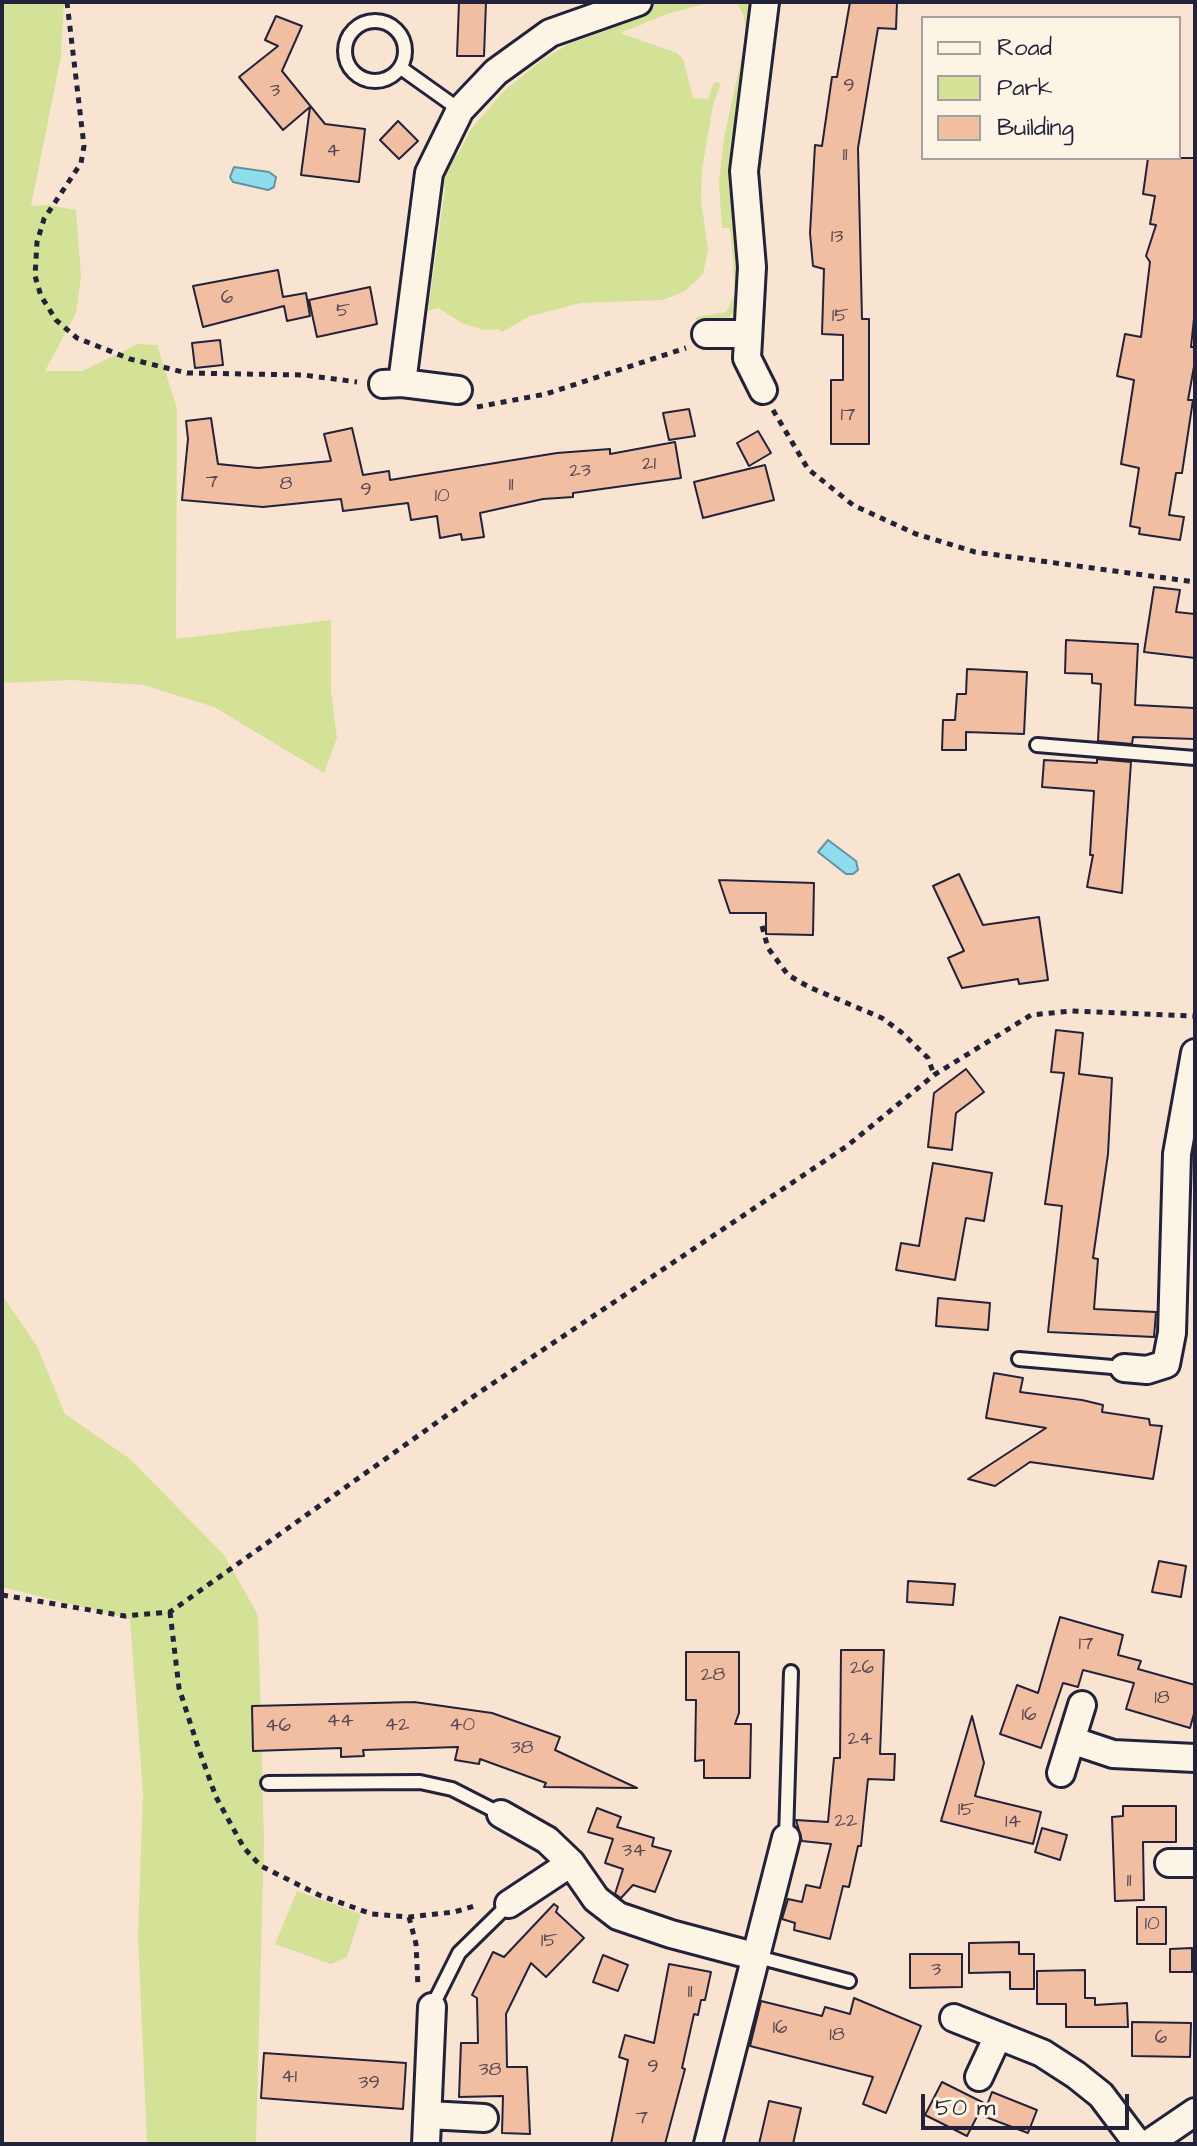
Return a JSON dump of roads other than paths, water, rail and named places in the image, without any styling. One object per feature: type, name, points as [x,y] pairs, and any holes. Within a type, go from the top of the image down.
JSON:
[{"type":"street","points":[[458,390],[392,384],[427,185],[460,110],[496,72],[550,33],[638,2]]},
{"type":"street","points":[[763,390],[747,358],[752,267],[745,145],[756,90],[765,2]]},
{"type":"street","points":[[706,334],[746,334]]},
{"type":"street","points":[[1124,1368],[1147,1370],[1166,1364],[1172,1333],[1177,1154],[1195,1053]]},
{"type":"street","points":[[1061,1773],[1082,1705]]},
{"type":"street","points":[[1071,1740],[1113,1754],[1195,1758]]},
{"type":"street","points":[[501,1814],[547,1840],[571,1863],[596,1899],[618,1916],[659,1931],[754,1956]]},
{"type":"street","points":[[708,2144],[786,1838]]},
{"type":"street","points":[[512,1900],[571,1863]]},
{"type":"street","points":[[1169,1863],[1195,1863]]},
{"type":"street","points":[[426,2144],[432,2007]]},
{"type":"street","points":[[954,2018],[1042,2053],[1076,2075],[1101,2095],[1138,2144]]},
{"type":"street","points":[[979,2077],[998,2036]]},
{"type":"street","points":[[1148,2144],[1195,2112]]},
{"type":"street","points":[[428,2115],[484,2118]]},
{"type":"lane","points":[[372,21],[389,24],[399,32],[406,47],[401,68],[386,80],[363,79],[349,68],[345,47],[351,33],[372,21]]},
{"type":"lane","points":[[401,68],[460,110]]},
{"type":"lane","points":[[1037,745],[1195,758]]},
{"type":"lane","points":[[1019,1359],[1124,1368]]},
{"type":"lane","points":[[786,1838],[791,1672]]},
{"type":"lane","points":[[268,1783],[420,1782],[452,1789],[501,1814]]},
{"type":"lane","points":[[432,2007],[459,1953],[480,1927],[512,1900]]},
{"type":"lane","points":[[754,1956],[849,1981]]},
{"type":"water","points":[[234,167],[269,172],[276,177],[274,187],[268,190],[233,182],[230,177]]},
{"type":"water","points":[[828,840],[856,861],[858,870],[846,874],[818,852]]}]
